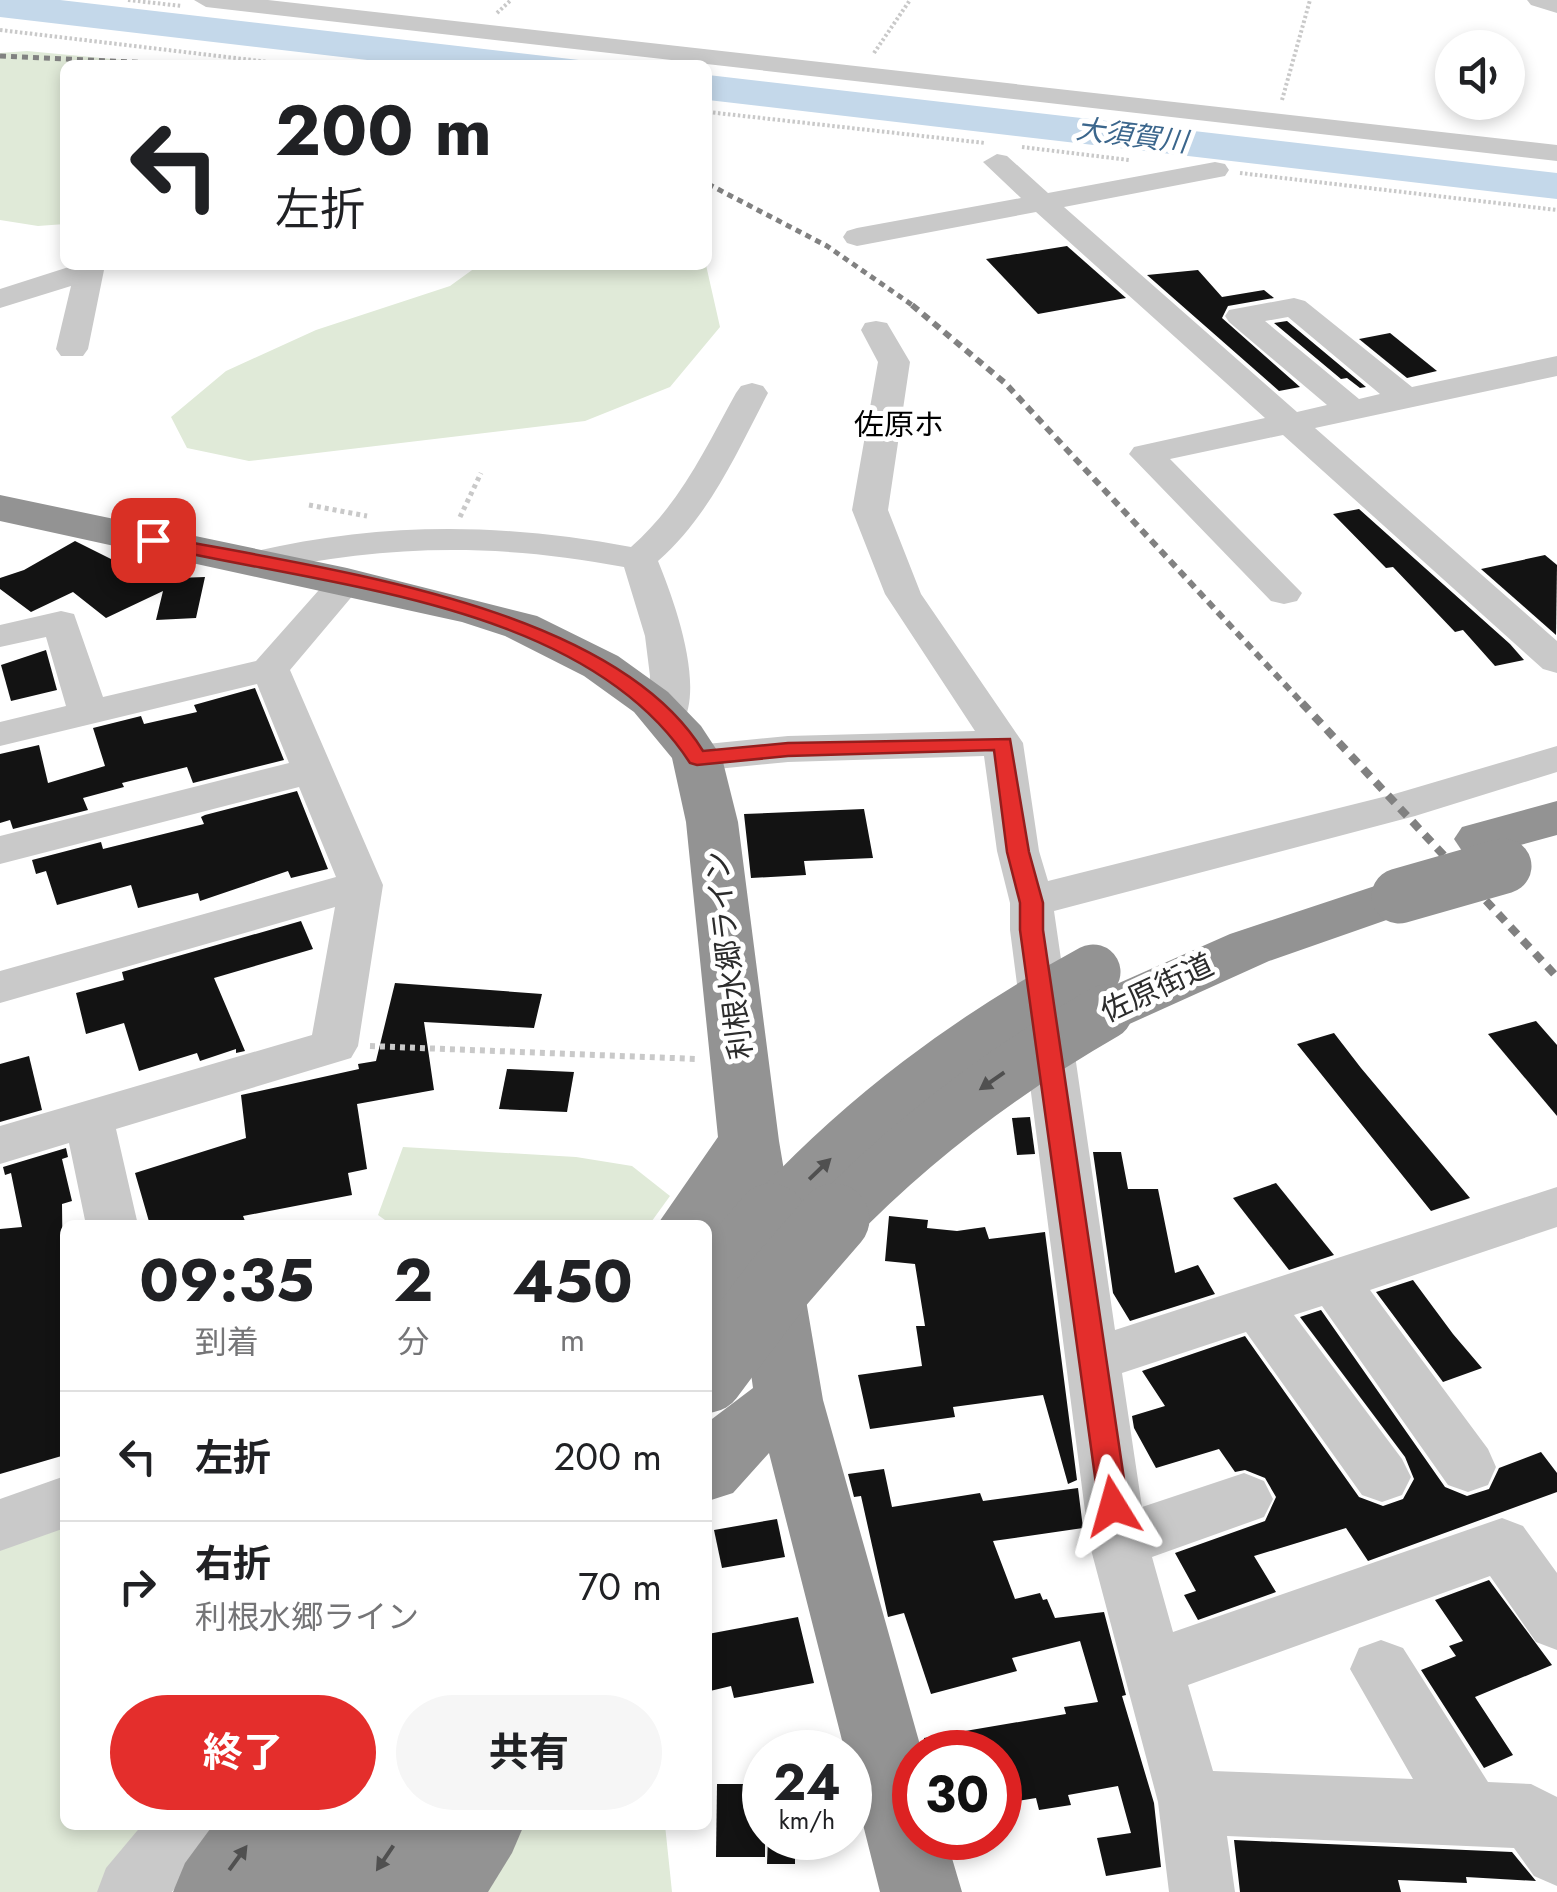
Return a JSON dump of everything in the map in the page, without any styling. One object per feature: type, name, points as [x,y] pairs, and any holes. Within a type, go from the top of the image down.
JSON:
[{"type":"highway","name":"利根水郷ライン","points":[[0,508],[347,581],[521,626],[601,666],[667,717],[697,758],[712,822],[749,1141],[789,1400],[921,1892]]},
{"type":"highway","name":"佐原街道","points":[[712,1288],[806,1183],[871,1120],[1023,1010],[1178,974],[1298,928],[1390,881],[1492,852],[1557,818]]},
{"type":"highway","name":"佐原街道","points":[[1492,852],[1557,851]]},
{"type":"highway","name":"佐原街道","points":[[712,1373],[785,1274],[842,1210],[907,1148],[1040,1047],[1099,992]]},
{"type":"highway","points":[[692,1220],[749,1141]]},
{"type":"highway","points":[[712,1464],[751,1427],[789,1400]]},
{"type":"highway","points":[[214,1892],[258,1830]]},
{"type":"highway","points":[[287,1892],[330,1830]]},
{"type":"highway","points":[[362,1892],[404,1830]]},
{"type":"highway","points":[[441,1892],[481,1830]]},
{"type":"street","points":[[206,0],[1557,153]]},
{"type":"street","points":[[1539,0],[1557,6]]},
{"type":"street","points":[[997,162],[1286,424],[1557,661]]},
{"type":"street","points":[[857,237],[1215,170]]},
{"type":"street","points":[[0,298],[89,270],[72,350]]},
{"type":"street","points":[[1351,410],[1240,316],[1294,307],[1405,398]]},
{"type":"street","points":[[876,330],[894,362],[870,510],[903,594],[1003,743],[1018,852],[1032,903],[1032,930],[1118,1542],[1190,1802],[1202,1892]]},
{"type":"street","points":[[1284,593],[1146,454],[1557,366]]},
{"type":"street","points":[[639,558],[675,527],[752,393]]},
{"type":"street","points":[[256,562],[301,550],[452,534],[639,558]]},
{"type":"street","points":[[639,558],[659,608],[672,682],[667,717]]},
{"type":"street","points":[[0,734],[270,669],[347,581]]},
{"type":"street","points":[[0,636],[60,622],[88,712]]},
{"type":"street","points":[[0,1145],[334,1046],[362,886],[270,669]]},
{"type":"street","points":[[697,758],[788,749],[1003,743]]},
{"type":"street","points":[[1032,903],[1400,806],[1557,759]]},
{"type":"street","points":[[0,850],[311,771]]},
{"type":"street","points":[[0,987],[362,886]]},
{"type":"street","points":[[89,1118],[111,1220]]},
{"type":"street","points":[[1093,1360],[1557,1207]]},
{"type":"street","points":[[1333,1281],[1468,1467]]},
{"type":"street","points":[[1257,1306],[1382,1477]]},
{"type":"street","points":[[1118,1542],[1244,1499]]},
{"type":"street","points":[[0,1525],[60,1504]]},
{"type":"street","points":[[1154,1668],[1502,1544],[1557,1622]]},
{"type":"street","points":[[1381,1669],[1470,1813]]},
{"type":"street","points":[[1190,1802],[1531,1816],[1557,1853]]},
{"type":"street","points":[[130,1892],[180,1830]]},
{"type":"path","points":[[861,73],[910,0]]},
{"type":"path","points":[[1277,120],[1310,0]]},
{"type":"path","points":[[0,30],[252,60]]},
{"type":"path","points":[[452,534],[480,472]]},
{"type":"path","points":[[334,1046],[742,1061]]},
{"type":"green space","points":[[27,51],[123,60],[60,60],[60,224],[38,226],[0,220],[0,53]]},
{"type":"green space","points":[[472,270],[707,270],[720,327],[670,387],[585,421],[249,461],[187,448],[171,417],[226,371],[316,330],[450,286]]},
{"type":"green space","points":[[403,1147],[576,1157],[632,1166],[670,1196],[653,1220],[385,1220],[378,1215]]},
{"type":"green space","points":[[60,1504],[60,1830],[180,1830],[130,1892],[0,1892],[0,1525]]},
{"type":"green space","points":[[514,1830],[666,1830],[672,1892],[480,1892]]},
{"type":"water","points":[[0,0],[60,0],[579,60],[367,60],[0,17]]},
{"type":"water","name":"大須賀川","points":[[712,75],[1557,173],[1557,199],[712,100]]},
{"type":"building","points":[[1067,246],[1126,298],[1038,314],[986,259]]},
{"type":"building","points":[[1198,270],[1222,297],[1264,290],[1274,298],[1228,306],[1222,318],[1300,387],[1279,391],[1147,275]]},
{"type":"building","points":[[1287,321],[1366,387],[1341,379],[1274,323]]},
{"type":"building","points":[[1390,333],[1437,371],[1407,378],[1359,339]]},
{"type":"building","points":[[1359,509],[1524,660],[1495,666],[1463,630],[1455,632],[1393,567],[1386,568],[1333,514]]},
{"type":"building","points":[[75,541],[127,567],[139,555],[167,561],[149,579],[205,577],[196,618],[156,620],[163,591],[106,618],[73,592],[31,612],[0,589],[0,578],[24,570]]},
{"type":"building","points":[[1545,555],[1557,565],[1556,635],[1481,569]]},
{"type":"building","points":[[46,650],[57,690],[11,701],[1,665]]},
{"type":"building","points":[[255,688],[284,760],[193,783],[187,767],[122,783],[124,787],[83,798],[88,810],[13,829],[10,820],[0,823],[0,754],[39,745],[48,783],[105,766],[93,728],[141,716],[144,724],[197,712],[194,705]]},
{"type":"building","points":[[297,791],[328,869],[291,878],[288,871],[200,901],[198,893],[138,908],[131,885],[57,905],[46,871],[36,874],[32,860],[101,842],[103,849],[204,824],[201,817],[205,815]]},
{"type":"building","points":[[864,809],[873,858],[804,861],[806,875],[751,878],[744,814]]},
{"type":"building","points":[[301,921],[313,949],[214,978],[245,1051],[236,1053],[236,1049],[200,1061],[197,1053],[139,1071],[124,1023],[86,1034],[76,993],[124,980],[122,972]]},
{"type":"building","points":[[395,983],[542,994],[534,1028],[424,1022],[434,1090],[357,1104],[367,1169],[348,1173],[352,1195],[243,1216],[245,1220],[149,1220],[135,1173],[246,1138],[241,1095],[359,1069],[358,1064],[376,1061]]},
{"type":"building","points":[[1536,1021],[1557,1045],[1557,1116],[1488,1034]]},
{"type":"building","points":[[1334,1033],[1470,1198],[1431,1211],[1297,1044]]},
{"type":"building","points":[[29,1056],[42,1110],[0,1122],[0,1064]]},
{"type":"building","points":[[507,1069],[574,1072],[567,1112],[499,1109]]},
{"type":"building","points":[[1030,1117],[1035,1154],[1017,1155],[1012,1118]]},
{"type":"building","points":[[66,1148],[68,1157],[62,1159],[72,1201],[62,1204],[60,1220],[60,1456],[0,1474],[0,1229],[22,1227],[11,1173],[5,1175],[3,1167]]},
{"type":"building","points":[[1093,1152],[1121,1152],[1128,1189],[1158,1189],[1175,1273],[1198,1265],[1215,1294],[1130,1321],[1113,1293]]},
{"type":"building","points":[[1276,1183],[1334,1255],[1289,1270],[1233,1198]]},
{"type":"building","points":[[889,1216],[928,1220],[927,1228],[957,1231],[985,1227],[989,1239],[1045,1232],[1077,1480],[1068,1484],[1043,1395],[953,1407],[955,1417],[870,1429],[858,1375],[922,1366],[916,1326],[925,1326],[915,1264],[885,1261]]},
{"type":"building","points":[[1413,1280],[1482,1368],[1443,1382],[1376,1292]]},
{"type":"building","points":[[1321,1310],[1445,1487],[1467,1496],[1489,1489],[1499,1468],[1541,1452],[1557,1473],[1557,1492],[1368,1561],[1346,1528],[1254,1556],[1276,1592],[1198,1620],[1184,1595],[1196,1591],[1175,1553],[1265,1521],[1276,1497],[1265,1478],[1245,1470],[1235,1472],[1219,1449],[1156,1468],[1134,1428],[1132,1416],[1165,1406],[1142,1371],[1245,1336],[1359,1497],[1383,1506],[1403,1499],[1414,1479],[1405,1457],[1300,1317]]},
{"type":"building","points":[[884,1469],[892,1507],[980,1493],[983,1501],[1078,1488],[1083,1528],[993,1541],[1015,1599],[1040,1593],[1055,1618],[1104,1612],[1126,1695],[1122,1696],[1154,1803],[1161,1867],[1106,1876],[1097,1838],[1131,1833],[1118,1786],[1068,1795],[1071,1805],[1039,1810],[1036,1798],[1022,1800],[1022,1730],[971,1730],[1066,1714],[1064,1707],[1098,1702],[1080,1641],[1012,1658],[1017,1671],[931,1694],[904,1613],[888,1617],[861,1496],[854,1497],[848,1474]]},
{"type":"building","points":[[777,1519],[785,1557],[722,1568],[714,1530]]},
{"type":"building","points":[[1489,1580],[1552,1665],[1475,1697],[1513,1755],[1484,1768],[1421,1670],[1456,1656],[1449,1646],[1463,1641],[1435,1600]]},
{"type":"building","points":[[798,1617],[814,1683],[734,1698],[731,1686],[712,1691],[712,1633]]},
{"type":"building","points":[[717,1784],[742,1784],[742,1857],[716,1857]]},
{"type":"building","points":[[1234,1840],[1512,1852],[1536,1881],[1466,1877],[1467,1883],[1398,1880],[1401,1892],[1240,1892]]},
{"type":"building","points":[[767,1860],[795,1860],[795,1864],[767,1864]]},
{"type":"railway","points":[[0,56],[88,60]]},
{"type":"railway","points":[[712,186],[827,246],[915,307]]},
{"type":"railway","points":[[912,305],[1005,383],[1304,705]]},
{"type":"railway","points":[[1302,703],[1557,977]]},
{"type":"district","name":"佐原ホ","points":[[899,425]]},
{"type":"route","points":[[153,540],[347,581],[521,626],[601,666],[650,702],[684,736],[697,758],[788,749],[1003,743],[1018,852],[1032,903],[1032,930],[1113,1506]]}]
